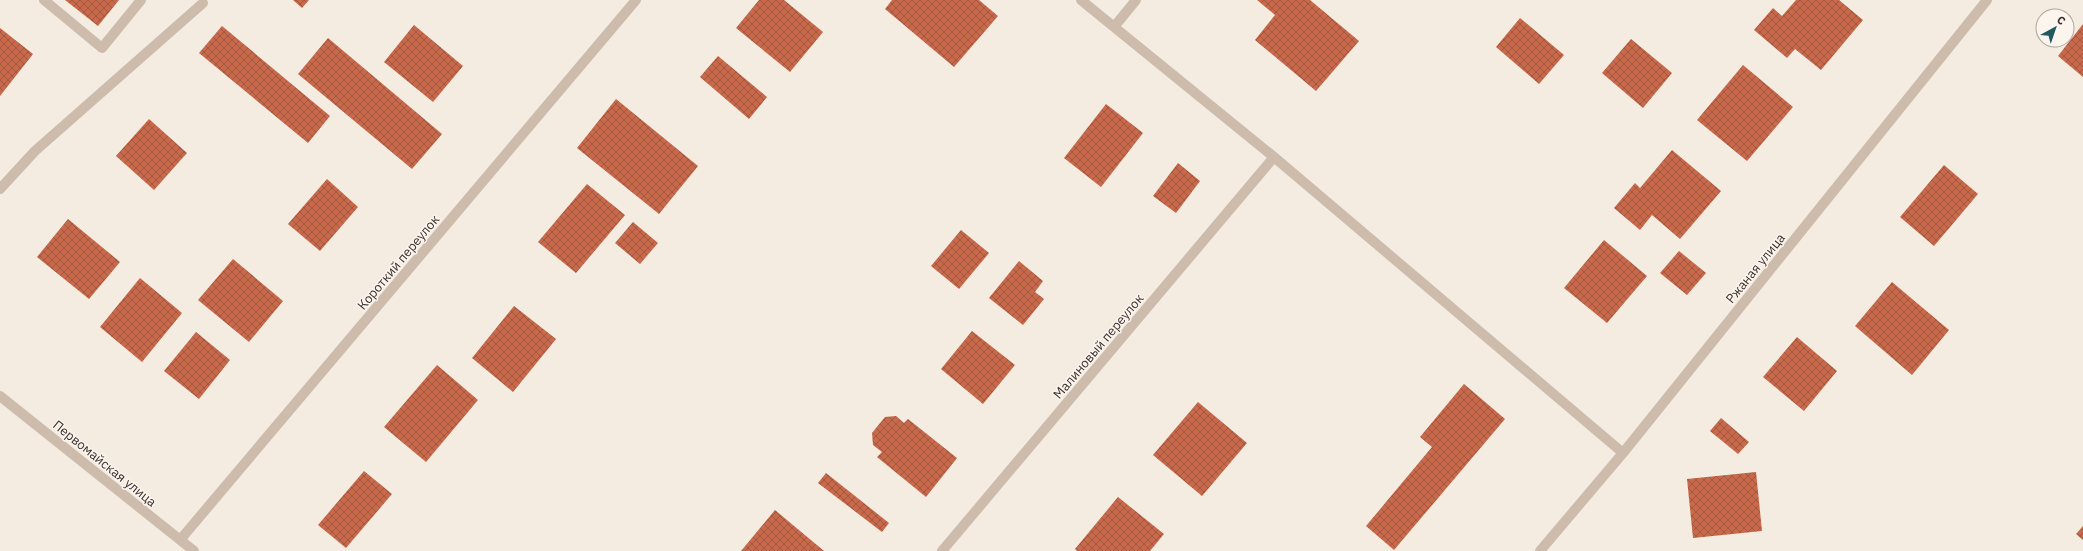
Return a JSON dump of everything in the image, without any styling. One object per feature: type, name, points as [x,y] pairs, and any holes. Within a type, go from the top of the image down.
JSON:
[{"type":"street","points":[[44,0],[102,48],[141,0]]},
{"type":"street","name":"Короткий переулок","points":[[180,540],[636,0]]},
{"type":"street","points":[[1081,0],[1274,157],[1623,453]]},
{"type":"street","points":[[1114,27],[1136,0]]},
{"type":"street","name":"Ржаная улица","points":[[1540,551],[1623,453],[1987,0]]},
{"type":"street","points":[[0,189],[35,151],[203,3]]},
{"type":"street","name":"Малиновый переулок","points":[[942,551],[1274,157]]},
{"type":"street","name":"Первомайская улица","points":[[0,396],[194,551]]},
{"type":"building","points":[[65,0],[119,0],[98,26]]},
{"type":"building","points":[[293,0],[309,0],[302,8]]},
{"type":"building","points":[[759,0],[784,0],[823,32],[790,72],[736,28]]},
{"type":"building","points":[[892,0],[979,0],[998,16],[954,67],[885,9]]},
{"type":"building","points":[[1257,0],[1310,0],[1359,41],[1316,91],[1255,40],[1275,15]]},
{"type":"building","points":[[1796,0],[1839,0],[1863,20],[1821,70],[1795,49],[1787,58],[1754,30],[1773,8],[1782,16]]},
{"type":"building","points":[[1520,18],[1564,55],[1539,84],[1496,47]]},
{"type":"building","points":[[2083,24],[2083,77],[2058,56],[2064,48],[2075,48],[2075,34]]},
{"type":"building","points":[[414,25],[463,66],[433,102],[384,62]]},
{"type":"building","points":[[222,26],[330,116],[308,143],[199,53]]},
{"type":"building","points":[[0,28],[33,54],[0,96]]},
{"type":"building","points":[[328,38],[442,134],[412,169],[298,74]]},
{"type":"building","points":[[1631,39],[1672,73],[1643,108],[1602,73]]},
{"type":"building","points":[[718,56],[767,97],[749,119],[700,77]]},
{"type":"building","points":[[1743,65],[1793,107],[1747,161],[1697,120]]},
{"type":"building","points":[[616,99],[698,166],[659,214],[577,148]]},
{"type":"building","points":[[1106,104],[1143,133],[1101,187],[1064,158]]},
{"type":"building","points":[[149,119],[187,153],[154,190],[116,156]]},
{"type":"building","points":[[1672,150],[1721,191],[1680,239],[1652,215],[1640,230],[1614,208],[1635,183],[1640,188]]},
{"type":"building","points":[[1178,163],[1200,181],[1176,213],[1153,196]]},
{"type":"building","points":[[1944,165],[1978,194],[1934,246],[1900,217]]},
{"type":"building","points":[[327,179],[358,207],[320,251],[288,224]]},
{"type":"building","points":[[587,184],[625,215],[576,273],[538,242]]},
{"type":"building","points":[[68,219],[120,262],[89,299],[37,257]]},
{"type":"building","points":[[633,222],[658,243],[640,264],[615,243]]},
{"type":"building","points":[[961,230],[989,253],[959,289],[931,266]]},
{"type":"building","points":[[1604,240],[1647,276],[1607,323],[1564,288]]},
{"type":"building","points":[[1679,251],[1706,273],[1687,295],[1660,273]]},
{"type":"building","points":[[233,259],[283,301],[249,342],[198,300]]},
{"type":"building","points":[[1019,261],[1043,281],[1035,292],[1044,299],[1023,325],[989,298]]},
{"type":"building","points":[[140,278],[182,313],[142,362],[100,327]]},
{"type":"building","points":[[1892,282],[1949,330],[1912,375],[1855,326]]},
{"type":"building","points":[[514,306],[556,339],[513,392],[472,358]]},
{"type":"building","points":[[972,331],[1015,365],[983,404],[941,369]]},
{"type":"building","points":[[196,332],[230,360],[199,399],[164,371]]},
{"type":"building","points":[[1797,337],[1837,371],[1804,411],[1763,377]]},
{"type":"building","points":[[437,365],[478,400],[426,462],[384,427]]},
{"type":"building","points":[[1464,384],[1505,419],[1394,550],[1366,526],[1432,447],[1420,437]]},
{"type":"building","points":[[1198,402],[1247,443],[1202,496],[1153,455]]},
{"type":"building","points":[[896,416],[904,423],[908,419],[957,458],[926,497],[877,457],[882,452],[873,445],[872,433],[885,417]]},
{"type":"building","points":[[1721,418],[1749,442],[1738,454],[1710,431]]},
{"type":"building","points":[[364,471],[392,494],[346,548],[318,525]]},
{"type":"building","points":[[1756,472],[1762,531],[1693,538],[1687,479]]},
{"type":"building","points":[[826,473],[889,523],[882,532],[818,483]]},
{"type":"building","points":[[1118,497],[1164,534],[1150,551],[1077,551],[1075,549]]},
{"type":"building","points":[[775,510],[824,551],[741,551]]},
{"type":"building","points":[[2083,526],[2083,540],[2076,534]]}]
